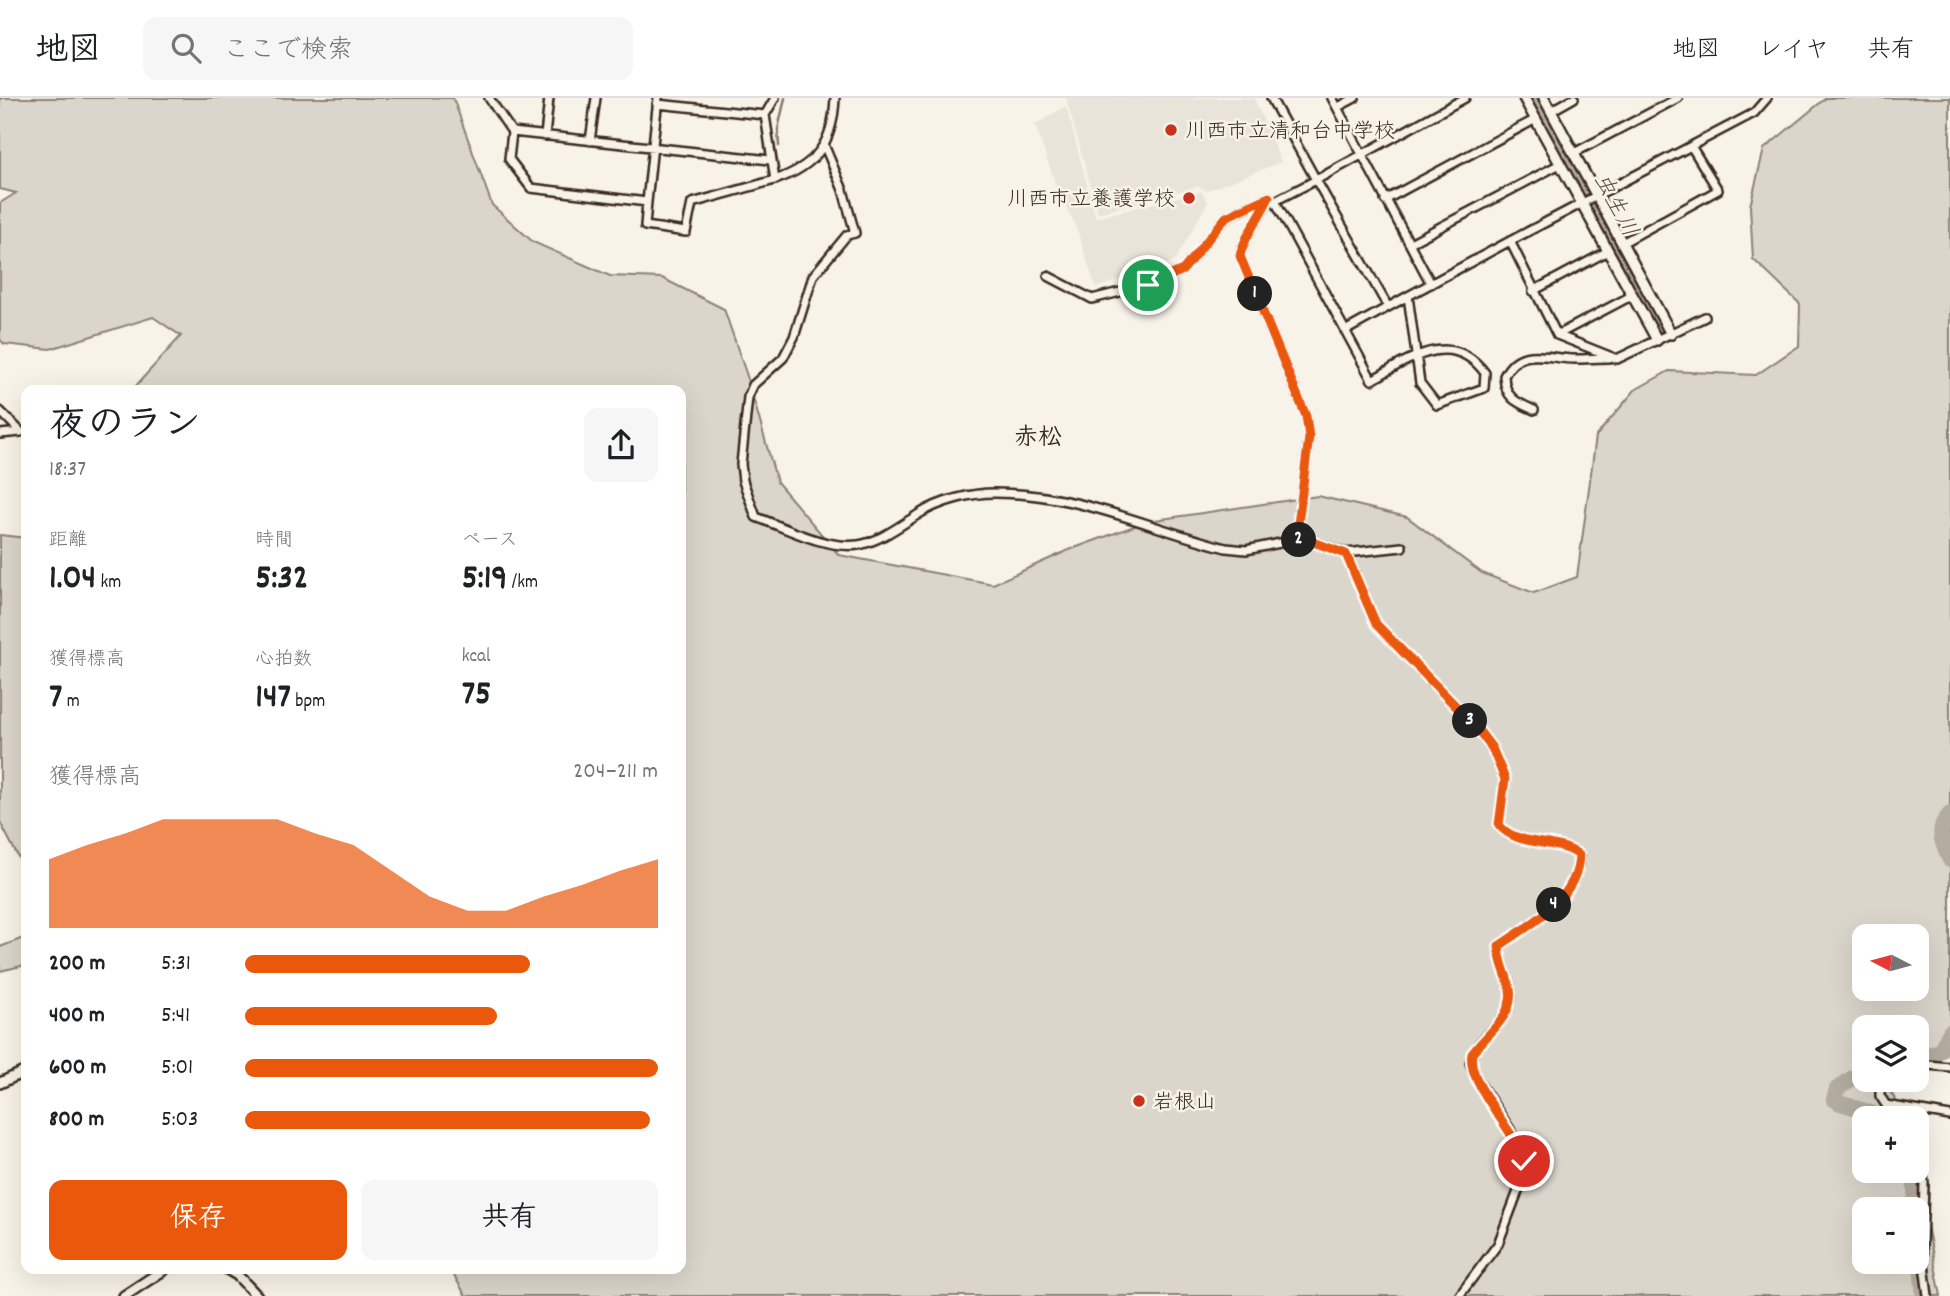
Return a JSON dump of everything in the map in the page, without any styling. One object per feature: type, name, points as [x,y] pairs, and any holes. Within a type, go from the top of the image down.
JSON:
[{"type":"street","points":[[489,98],[512,132],[509,159],[531,188],[647,202]]},
{"type":"street","points":[[545,136],[549,98]]},
{"type":"street","points":[[590,142],[596,98]]},
{"type":"street","points":[[775,98],[765,115],[769,160],[775,180]]},
{"type":"street","points":[[765,115],[657,101],[645,226],[686,232],[692,203],[791,174],[825,147],[834,119],[835,98]]},
{"type":"street","points":[[1271,98],[1388,307]]},
{"type":"street","points":[[1332,98],[1431,284]]},
{"type":"street","points":[[1338,107],[1354,98]]},
{"type":"street","points":[[1408,296],[1416,355],[1420,383],[1437,405],[1484,387],[1485,373],[1475,360],[1447,348],[1416,355],[1372,380],[1275,201],[1465,98]]},
{"type":"street","points":[[1524,98],[1657,340]]},
{"type":"street","points":[[1544,98],[1671,334]]},
{"type":"street","points":[[1551,111],[1574,98]]},
{"type":"street","points":[[1574,153],[1678,98]]},
{"type":"street","points":[[1345,331],[1754,113],[1765,99]]},
{"type":"street","points":[[1385,200],[1536,119]]},
{"type":"street","points":[[512,132],[769,160]]},
{"type":"street","points":[[1622,243],[1718,190],[1691,146]]},
{"type":"street","points":[[825,147],[843,190],[855,233],[847,235],[813,276],[789,348],[773,369],[752,385],[748,397],[741,464],[755,517],[836,544],[859,545],[897,529],[920,513],[947,500],[992,493],[1050,496],[1226,548],[1246,550],[1296,540],[1308,540],[1346,554],[1402,547]]},
{"type":"street","points":[[1410,243],[1560,164]]},
{"type":"street","points":[[1048,276],[1092,299],[1148,285],[1183,270],[1226,217],[1269,197],[1259,221],[1242,246],[1240,256],[1306,416],[1309,437],[1296,540]]},
{"type":"street","points":[[1510,242],[1557,335],[1617,359]]},
{"type":"street","points":[[1533,291],[1608,251]]},
{"type":"street","points":[[1557,335],[1633,295]]},
{"type":"street","points":[[1535,410],[1512,400],[1505,389],[1504,376],[1517,360],[1532,353],[1573,359],[1617,359],[1705,317]]},
{"type":"street","points":[[0,411],[21,432],[0,434]]},
{"type":"street","points":[[1346,554],[1376,624],[1476,727],[1496,757],[1505,779],[1499,825],[1518,838],[1570,848],[1579,855],[1579,869],[1572,884],[1554,906],[1499,946],[1499,958],[1511,997],[1508,1008],[1479,1043],[1470,1063],[1521,1149],[1523,1178],[1498,1244],[1459,1296]]},
{"type":"street","points":[[1929,1065],[1950,1067]]},
{"type":"street","points":[[0,1083],[21,1073]]},
{"type":"street","points":[[1880,1092],[1886,1105],[1890,1106]]},
{"type":"street","points":[[1929,1114],[1950,1116]]},
{"type":"street","points":[[1924,1183],[1922,1249],[1928,1296]]},
{"type":"street","points":[[124,1296],[157,1274]]},
{"type":"street","points":[[236,1274],[257,1296]]},
{"type":"shaded area","points":[[0,98],[453,98],[492,205],[533,242],[610,276],[662,278],[724,309],[747,376],[777,482],[839,555],[993,584],[1069,550],[1148,521],[1318,496],[1407,517],[1482,573],[1534,593],[1577,577],[1596,436],[1635,390],[1669,371],[1756,375],[1799,346],[1800,304],[1753,259],[1750,206],[1764,149],[1826,98],[1950,98],[1950,1049],[1929,1052],[1929,1015],[1852,1015],[1852,1092],[1891,1092],[1899,1106],[1852,1106],[1852,1183],[1919,1183],[1921,1197],[1852,1197],[1852,1274],[1929,1274],[1929,1236],[1941,1296],[466,1296],[453,1274],[686,1274],[686,385],[137,385],[181,336],[153,317],[50,349],[4,344],[0,339],[0,203],[16,193],[0,189]]},
{"type":"shaded area","name":"川西市立清和台中学校","points":[[1066,98],[1254,98],[1281,162],[1206,191],[1198,186],[1098,213]]},
{"type":"shaded area","name":"川西市立養護学校","points":[[1066,106],[1096,218],[1201,191],[1208,202],[1175,261],[1096,288],[1075,224],[1059,194],[1035,125]]},
{"type":"shaded area","points":[[0,535],[21,537],[21,862],[0,822]]},
{"type":"shaded area","points":[[21,939],[21,966],[0,971],[0,947]]},
{"type":"waterway","points":[[779,146],[778,129],[785,98]]},
{"type":"waterway","name":"虫生川","points":[[1534,98],[1659,331]]},
{"type":"waterway","points":[[1950,814],[1941,831],[1950,860]]},
{"type":"waterway","points":[[1929,1054],[1940,1051],[1950,1032]]},
{"type":"waterway","points":[[1852,1078],[1837,1089],[1834,1099],[1852,1107]]},
{"type":"waterway","points":[[1915,1183],[1915,1197]]},
{"type":"waterway","points":[[1922,1274],[1924,1296]]},
{"type":"place","name":"川西市立清和台中学校","points":[[1171,130]]},
{"type":"place","name":"川西市立養護学校","points":[[1189,198]]},
{"type":"place","name":"岩根山","points":[[1139,1101]]},
{"type":"district","name":"赤松","points":[[1038,436]]},
{"type":"route","points":[[1148,285],[1183,270],[1226,217],[1269,197],[1259,221],[1242,246],[1240,256],[1306,416],[1309,437],[1296,540],[1308,540],[1346,554],[1354,580],[1376,624],[1476,727],[1492,748],[1505,779],[1499,825],[1503,831],[1518,838],[1570,848],[1579,855],[1579,869],[1572,884],[1554,906],[1499,946],[1499,958],[1511,997],[1501,1020],[1479,1043],[1470,1063],[1478,1081],[1510,1129],[1524,1161]]}]
